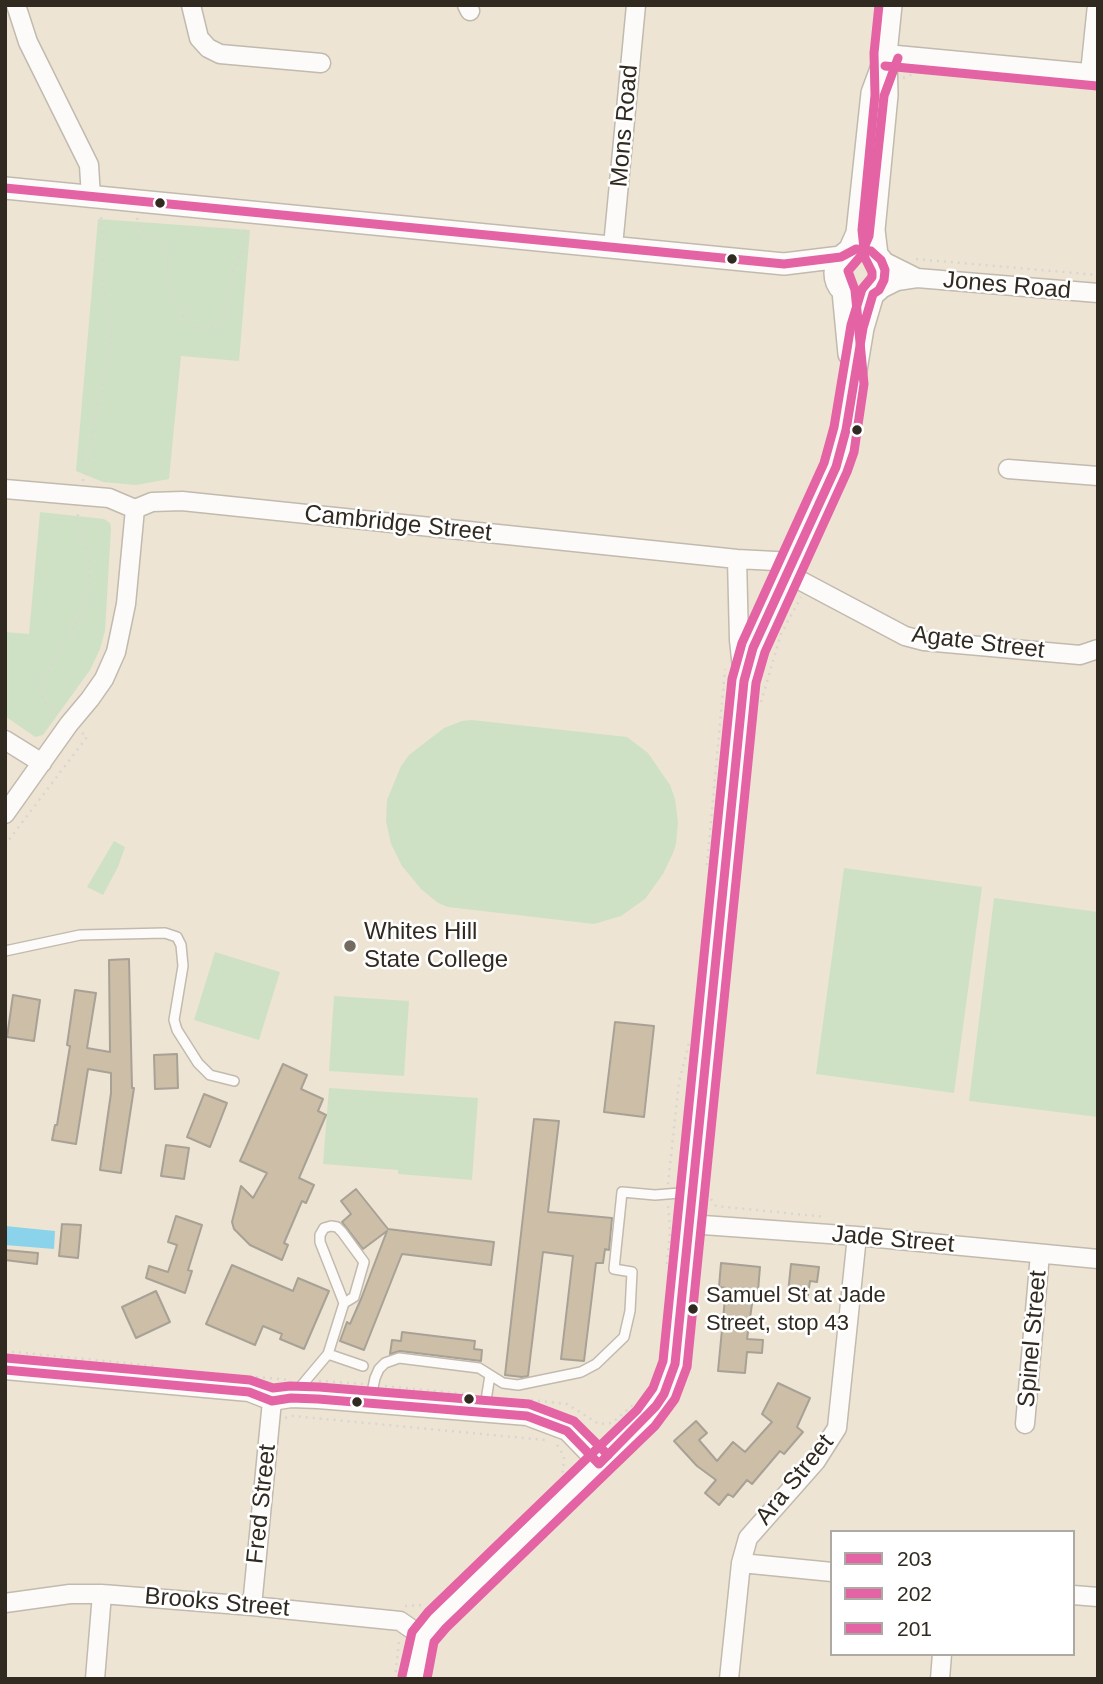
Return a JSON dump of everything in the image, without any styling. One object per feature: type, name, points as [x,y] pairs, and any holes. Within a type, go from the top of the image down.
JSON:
[{"type":"street","points":[[16,5],[28,42],[89,165],[91,197]]},
{"type":"street","points":[[191,5],[199,38],[208,48],[220,54],[321,63]]},
{"type":"street","name":"Mons Road","points":[[613,246],[636,5]]},
{"type":"street","points":[[414,1679],[423,1637],[437,1620],[646,1418],[664,1394],[671,1378],[677,1353],[689,1224],[702,1189],[744,681],[753,648],[836,467],[846,430],[863,328],[876,292],[884,280],[885,270],[879,257],[874,230],[887,95],[886,54],[891,5]]},
{"type":"street","points":[[886,54],[1094,74],[1097,5]]},
{"type":"street","points":[[852,384],[841,288],[836,271],[857,233],[872,93],[886,54]]},
{"type":"street","points":[[5,188],[784,264],[845,254],[863,248],[879,257]]},
{"type":"street","name":"Jones Road","points":[[879,257],[917,278]]},
{"type":"street","points":[[784,264],[841,288],[857,298],[876,292]]},
{"type":"street","name":"Jones Road","points":[[876,292],[897,281],[917,278],[1098,293]]},
{"type":"street","points":[[1008,469],[1098,476]]},
{"type":"street","points":[[5,489],[109,498],[135,509],[126,604],[116,652],[104,679],[5,814]]},
{"type":"street","name":"Cambridge Street","points":[[135,509],[152,502],[182,501],[737,559],[791,568]]},
{"type":"street","points":[[737,559],[739,640],[744,681]]},
{"type":"street","name":"Agate Street","points":[[791,568],[905,636],[924,641],[1080,655],[1096,652],[1098,649]]},
{"type":"street","points":[[5,740],[42,763]]},
{"type":"street","name":"Jade Street","points":[[689,1224],[857,1236],[1098,1259]]},
{"type":"street","name":"Ara Street","points":[[729,1679],[741,1563],[748,1538],[816,1461],[837,1428],[857,1236]]},
{"type":"street","name":"Spinel Street","points":[[1025,1424],[1040,1254]]},
{"type":"street","points":[[5,1370],[249,1392],[277,1409],[291,1398],[372,1394],[486,1404],[556,1425],[567,1431],[599,1464]]},
{"type":"street","name":"Fred Street","points":[[252,1606],[277,1409]]},
{"type":"street","points":[[741,1563],[830,1572]]},
{"type":"street","name":"Brooks Street","points":[[5,1603],[70,1594],[102,1594],[252,1606],[400,1621],[423,1637]]},
{"type":"street","points":[[94,1679],[102,1594]]},
{"type":"street","points":[[1075,1595],[1098,1597]]},
{"type":"street","points":[[940,1679],[942,1656]]},
{"type":"lane","points":[[5,951],[80,934],[165,933],[177,937],[181,945],[183,966],[174,1020],[177,1030],[198,1063],[211,1075],[234,1081]]},
{"type":"lane","points":[[372,1394],[375,1378],[384,1363],[399,1358],[479,1368],[503,1383],[526,1384],[581,1372],[609,1353],[624,1337],[630,1311],[632,1272],[614,1269],[622,1192],[667,1194],[702,1189]]},
{"type":"lane","points":[[291,1398],[328,1354],[344,1303],[320,1242],[324,1228],[331,1226],[342,1232],[364,1262],[354,1297],[344,1303]]},
{"type":"lane","points":[[328,1354],[363,1366]]},
{"type":"lane","points":[[486,1404],[490,1375]]},
{"type":"path","points":[[901,78],[919,73]]},
{"type":"path","points":[[64,719],[46,704],[41,693],[43,680],[82,613],[90,579],[88,554],[77,528],[79,496],[107,370],[111,330],[102,281],[103,241],[100,211],[91,197]]},
{"type":"path","points":[[137,218],[140,228],[166,251],[169,287],[185,320],[194,327],[207,329],[217,326],[224,317],[232,274],[243,246],[247,212]]},
{"type":"path","points":[[904,258],[1098,275]]},
{"type":"path","points":[[760,703],[780,634],[802,595]]},
{"type":"path","points":[[706,875],[726,659]]},
{"type":"path","points":[[5,845],[88,737],[78,730]]},
{"type":"path","points":[[666,1270],[670,1232],[667,1194],[679,1082],[691,1028]]},
{"type":"path","points":[[702,1189],[716,1206],[826,1217]]},
{"type":"path","points":[[5,1351],[165,1367]]},
{"type":"path","points":[[245,1376],[305,1380],[372,1394],[486,1404]]},
{"type":"path","points":[[527,1400],[567,1404],[599,1424],[612,1423],[634,1404]]},
{"type":"path","points":[[277,1409],[286,1419],[293,1416],[554,1441],[564,1456],[563,1471],[556,1483]]},
{"type":"path","points":[[402,1605],[429,1605]]},
{"type":"path","points":[[395,1679],[399,1641]]},
{"type":"green space","points":[[98,219],[250,230],[239,361],[181,356],[169,479],[136,485],[103,482],[76,471]]},
{"type":"green space","points":[[40,512],[104,519],[110,523],[111,528],[105,631],[100,649],[90,670],[43,735],[35,737],[5,716],[5,632],[29,634]]},
{"type":"green space","points":[[472,720],[627,737],[648,753],[670,785],[678,822],[673,853],[663,874],[645,899],[621,916],[594,924],[448,907],[438,903],[421,889],[402,866],[391,844],[386,821],[387,800],[401,766],[409,755],[444,728]]},
{"type":"green space","points":[[114,841],[125,847],[103,895],[87,887]]},
{"type":"green space","points":[[844,868],[982,887],[954,1093],[816,1074]]},
{"type":"green space","points":[[994,898],[1098,912],[1098,1117],[969,1101]]},
{"type":"green space","points":[[215,952],[280,972],[259,1040],[194,1020]]},
{"type":"green space","points":[[334,996],[409,1001],[404,1076],[329,1071]]},
{"type":"green space","points":[[329,1088],[478,1098],[472,1180],[323,1164]]},
{"type":"water","points":[[5,1226],[55,1231],[54,1249],[5,1245]]},
{"type":"building","points":[[129,959],[134,1088],[121,1173],[100,1170],[111,1093],[111,1073],[88,1069],[76,1144],[52,1140],[70,1046],[67,1045],[75,990],[96,993],[87,1048],[110,1052],[109,960]]},
{"type":"building","points":[[13,995],[40,1000],[34,1041],[7,1037]]},
{"type":"building","points":[[615,1022],[654,1026],[644,1117],[604,1112]]},
{"type":"building","points":[[177,1054],[178,1088],[155,1089],[154,1055]]},
{"type":"building","points":[[283,1064],[307,1075],[301,1089],[323,1099],[318,1111],[326,1115],[299,1178],[314,1185],[306,1203],[302,1201],[284,1243],[288,1245],[282,1260],[250,1245],[234,1229],[232,1222],[241,1186],[253,1198],[267,1173],[240,1161]]},
{"type":"building","points":[[204,1094],[227,1103],[210,1147],[187,1137]]},
{"type":"building","points":[[534,1119],[559,1121],[548,1212],[612,1218],[609,1250],[605,1249],[603,1263],[596,1263],[584,1361],[561,1359],[573,1256],[543,1252],[528,1376],[522,1377],[505,1375]]},
{"type":"building","points":[[166,1145],[189,1148],[184,1179],[161,1176]]},
{"type":"building","points":[[356,1189],[388,1229],[494,1242],[491,1265],[402,1254],[364,1350],[340,1341],[347,1322],[350,1324],[361,1299],[387,1231],[363,1249],[342,1222],[351,1214],[341,1201]]},
{"type":"building","points":[[176,1216],[202,1225],[188,1270],[192,1271],[185,1293],[146,1278],[149,1266],[168,1272],[177,1245],[168,1242]]},
{"type":"building","points":[[62,1224],[81,1225],[78,1258],[59,1256]]},
{"type":"building","points":[[5,1250],[38,1253],[37,1264],[5,1260]]},
{"type":"building","points":[[721,1263],[760,1267],[758,1291],[754,1290],[747,1339],[763,1340],[762,1353],[747,1352],[745,1373],[718,1371],[726,1288],[719,1287]]},
{"type":"building","points":[[791,1264],[819,1267],[817,1282],[810,1281],[808,1295],[788,1293]]},
{"type":"building","points":[[232,1265],[293,1291],[298,1278],[329,1291],[304,1349],[280,1339],[282,1334],[263,1326],[255,1345],[206,1324]]},
{"type":"building","points":[[156,1291],[170,1322],[136,1338],[122,1307]]},
{"type":"building","points":[[402,1332],[475,1341],[474,1349],[482,1350],[481,1361],[400,1351],[390,1354],[392,1340],[401,1341]]},
{"type":"building","points":[[778,1383],[810,1398],[797,1427],[803,1432],[784,1454],[780,1451],[752,1484],[747,1480],[733,1497],[728,1494],[719,1505],[705,1493],[716,1480],[697,1466],[674,1441],[696,1421],[707,1433],[699,1440],[717,1461],[733,1442],[745,1452],[772,1422],[762,1414]]},
{"type":"transit line","name":"201","points":[[402,1676],[412,1632],[428,1612],[637,1410],[653,1388],[663,1361],[732,679],[742,643],[824,463],[834,427],[851,325],[862,289],[872,277],[865,258],[862,230],[875,95],[874,53],[879,5]]},
{"type":"transit line","name":"202","points":[[427,1679],[434,1642],[655,1426],[675,1399],[687,1367],[756,683],[765,652],[854,452],[864,384],[855,290],[848,271],[860,257],[869,236],[884,96],[898,58]]},
{"type":"transit line","name":"202","points":[[885,66],[1097,86]]},
{"type":"transit line","name":"203","points":[[5,188],[784,264],[841,257],[856,249],[871,251],[881,260],[885,270],[884,280],[879,290],[873,294],[863,328],[846,430],[836,467],[753,648],[744,681],[675,1364],[664,1394],[656,1406],[599,1464]]},
{"type":"transit line","name":"201","points":[[6,1358],[250,1380],[273,1388],[319,1387],[529,1404],[574,1421],[608,1455]]},
{"type":"transit line","name":"203","points":[[5,1370],[249,1392],[272,1401],[291,1398],[318,1399],[527,1416],[567,1431],[599,1464]]},
{"type":"place","name":"Whites Hill State College","points":[[350,946]]},
{"type":"place","name":"Samuel St at Jade Street, stop 43","points":[[693,1309]]}]
